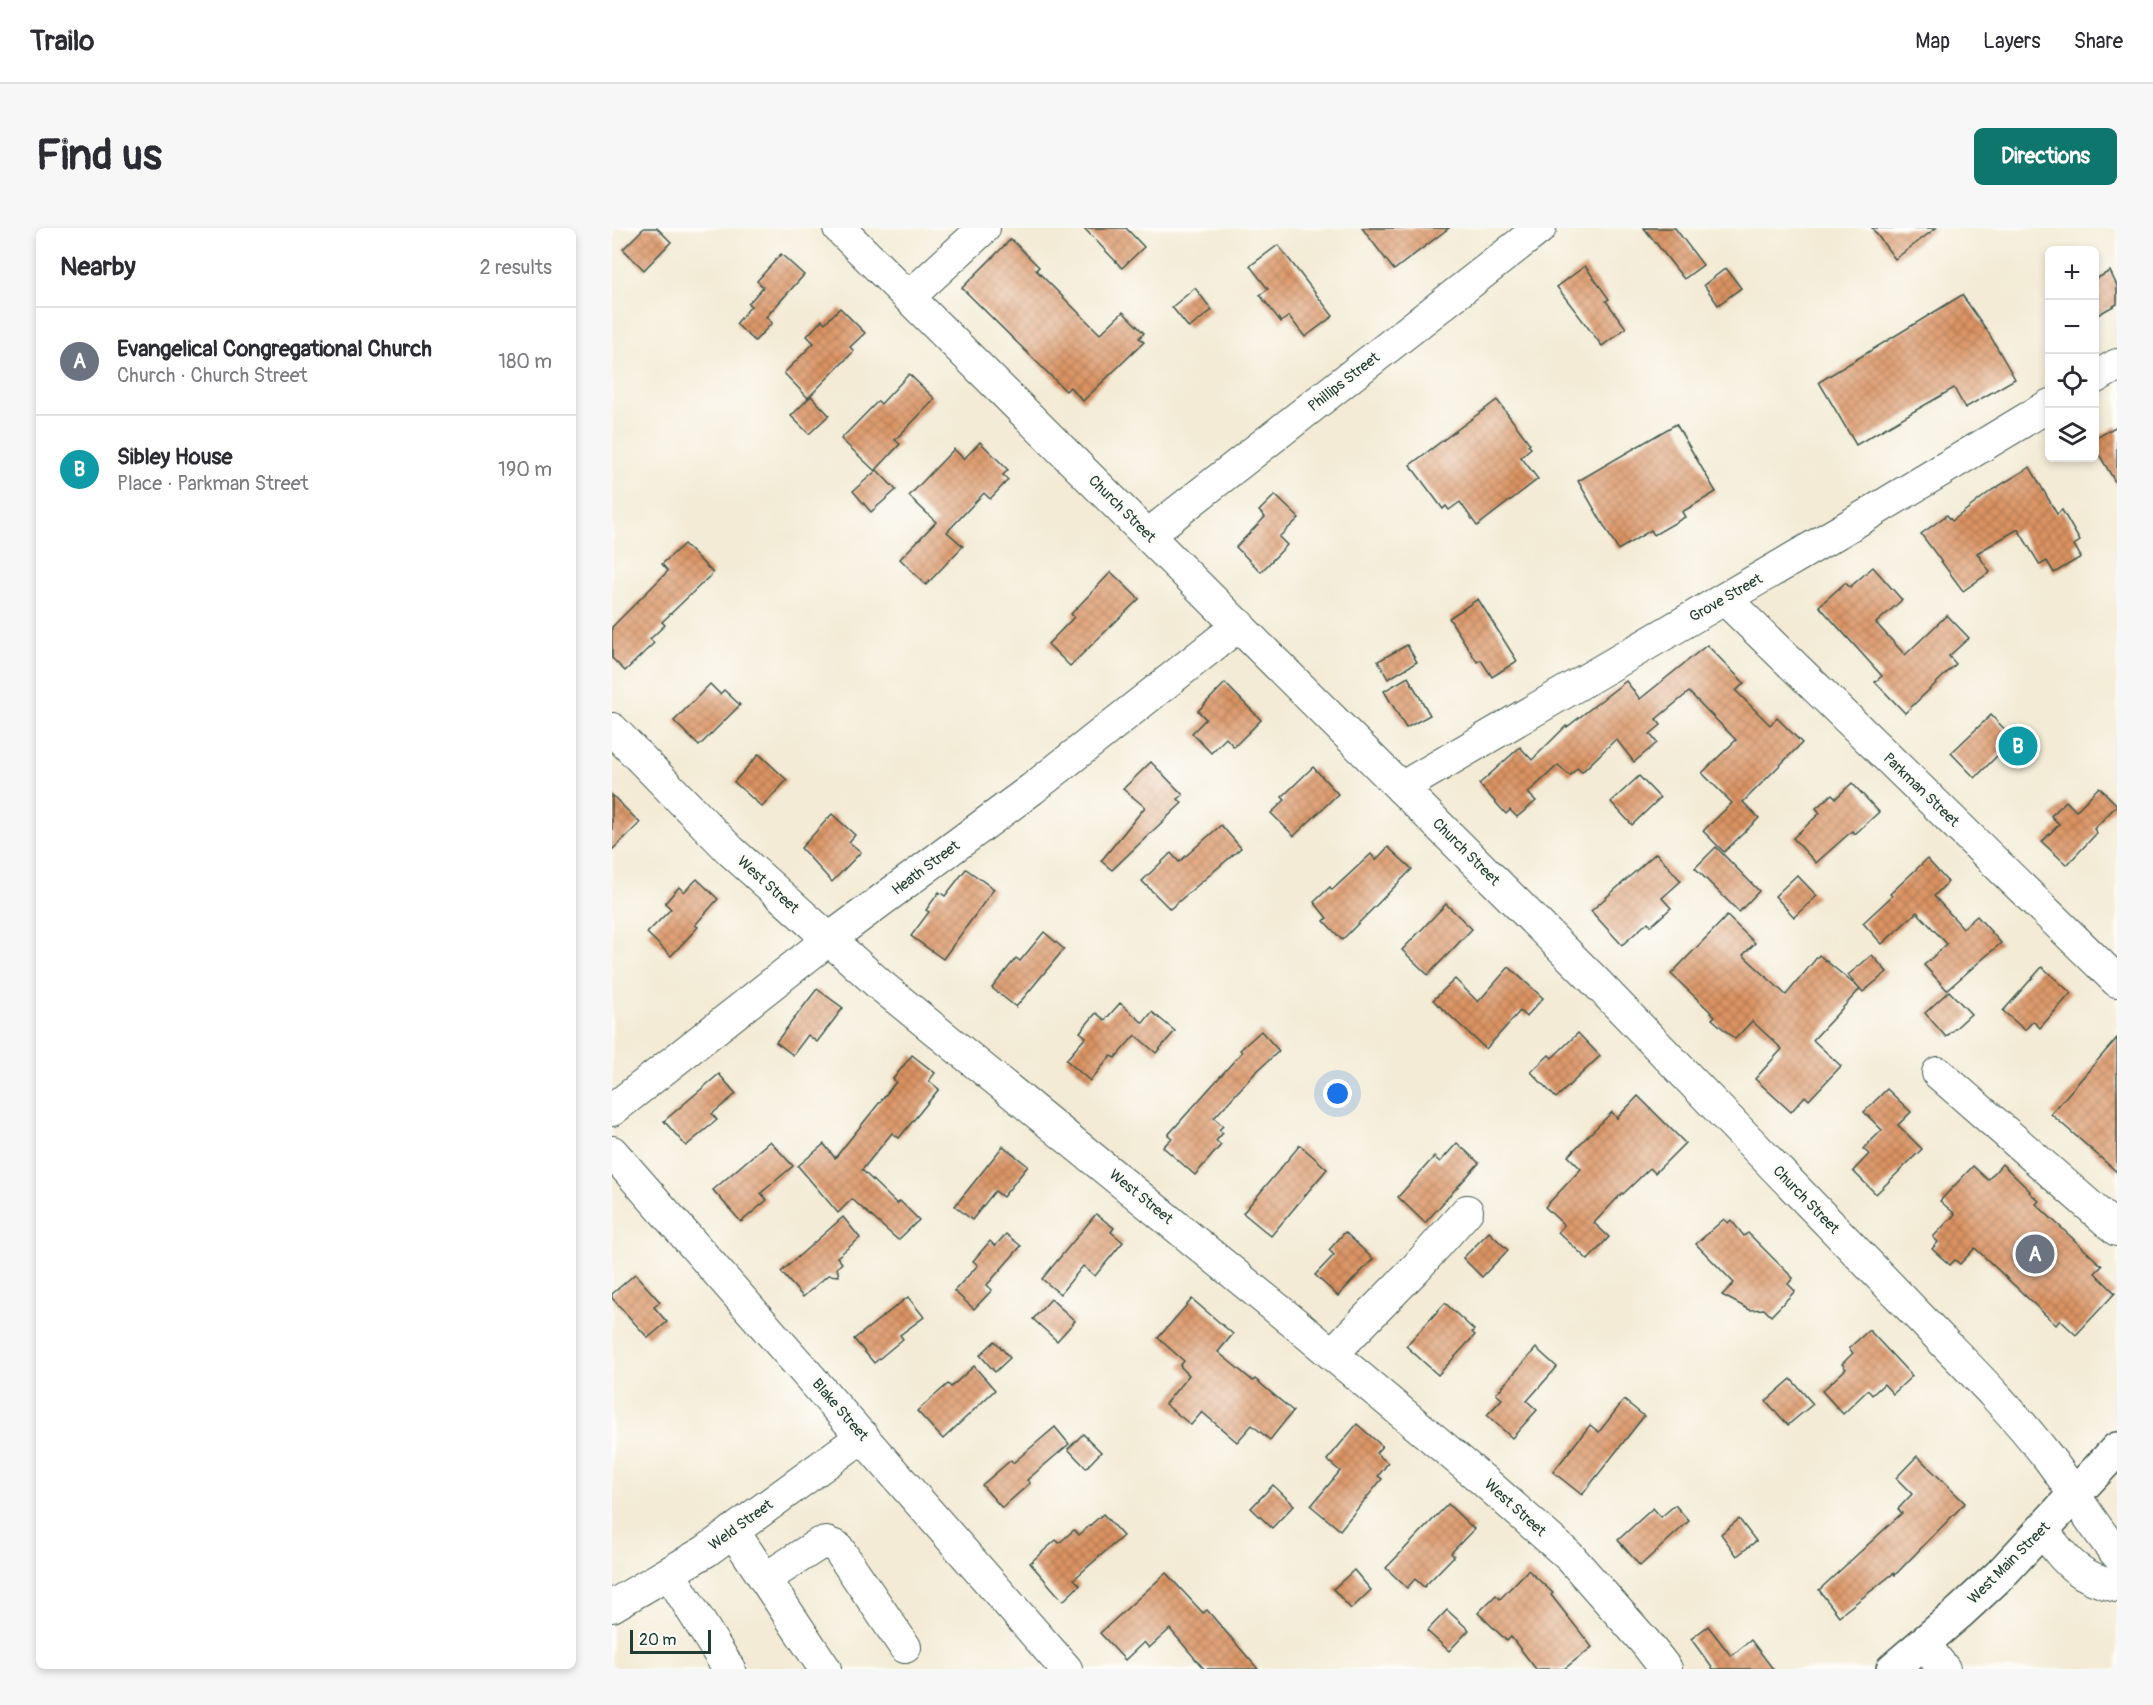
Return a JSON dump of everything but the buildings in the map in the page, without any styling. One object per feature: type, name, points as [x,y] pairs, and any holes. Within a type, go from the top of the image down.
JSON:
[{"type":"main road","name":"West Main Street","points":[[1893,1669],[2000,1575],[2117,1449]]},
{"type":"street","name":"Church Street","points":[[839,228],[1594,980],[1974,1373],[2047,1455],[2097,1531],[2117,1554]]},
{"type":"street","points":[[909,297],[984,228]]},
{"type":"street","name":"Phillips Street","points":[[1148,535],[1540,228]]},
{"type":"street","points":[[2099,375],[2117,365]]},
{"type":"street","name":"Grove Street","points":[[1401,788],[1725,599],[2045,407]]},
{"type":"street","name":"Parkman Street","points":[[1725,599],[2117,981]]},
{"type":"street","name":"Heath Street","points":[[612,1110],[828,940],[1032,789],[1239,626]]},
{"type":"street","name":"West Street","points":[[612,729],[731,852],[828,940],[1332,1354],[1484,1481],[1570,1557],[1666,1669]]},
{"type":"street","points":[[1938,1073],[2117,1230]]},
{"type":"street","name":"Blake Street","points":[[612,1152],[1066,1669]]},
{"type":"street","points":[[1332,1354],[1416,1268],[1467,1211]]},
{"type":"street","name":"Weld Street","points":[[612,1606],[706,1551],[863,1436]]},
{"type":"street","points":[[2042,1530],[2068,1564],[2096,1582],[2117,1586]]},
{"type":"street","points":[[733,1531],[825,1669]]},
{"type":"street","points":[[765,1579],[819,1544],[826,1543],[837,1547],[905,1647]]},
{"type":"street","points":[[669,1573],[729,1669]]},
{"type":"street","points":[[1923,1643],[1944,1669]]},
{"type":"place","name":"Sibley House","points":[[2018,746]]},
{"type":"place","name":"Evangelical Congregational Church","points":[[2035,1254]]}]
